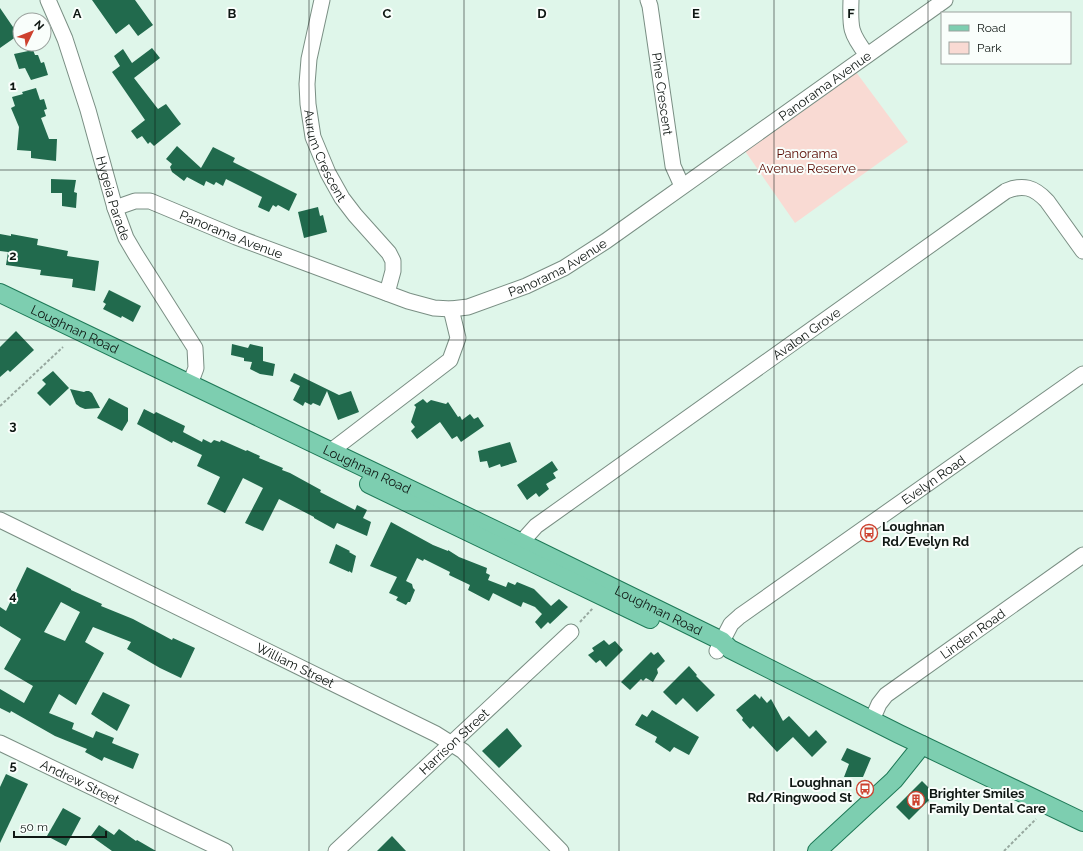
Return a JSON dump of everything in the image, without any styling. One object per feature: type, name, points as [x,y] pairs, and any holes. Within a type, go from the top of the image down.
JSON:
[{"type":"main road","name":"Loughnan Road","points":[[0,293],[522,543],[723,647],[1083,822]]},
{"type":"main road","name":"Loughnan Road","points":[[0,304],[598,595],[723,647]]},
{"type":"main road","points":[[817,851],[894,780],[922,745]]},
{"type":"street","name":"Hygeia Parade","points":[[48,0],[66,39],[88,110],[115,208],[126,238],[195,348],[196,368],[190,384]]},
{"type":"street","name":"Aurum Crescent","points":[[322,0],[309,59],[307,84],[313,137],[328,173],[342,198],[389,253],[393,261],[393,271],[387,293]]},
{"type":"street","name":"Pine Crescent","points":[[648,0],[673,166],[682,186]]},
{"type":"street","points":[[851,0],[850,24],[853,35],[867,55]]},
{"type":"street","name":"Panorama Avenue","points":[[115,208],[136,202],[150,201],[236,237],[387,293],[434,308],[451,309],[468,307],[526,286],[564,268],[606,241],[945,0]]},
{"type":"street","name":"Avalon Grove","points":[[522,543],[536,526],[1006,191],[1018,187],[1028,188],[1040,194],[1047,201],[1083,251]]},
{"type":"street","points":[[331,452],[450,360],[458,338],[451,309]]},
{"type":"street","name":"Evelyn Road","points":[[723,647],[731,624],[740,616],[1083,374]]},
{"type":"street","name":"William Street","points":[[0,520],[436,734],[464,752],[561,851]]},
{"type":"street","name":"Linden Road","points":[[872,720],[879,704],[886,695],[1083,555]]},
{"type":"street","name":"Harrison Street","points":[[336,851],[571,632]]},
{"type":"street","name":"Andrew Street","points":[[0,743],[225,851]]},
{"type":"path","points":[[0,406],[63,347]]},
{"type":"path","points":[[571,632],[597,604]]},
{"type":"path","points":[[1004,851],[1036,818]]},
{"type":"green space","name":"Panorama Avenue Reserve","points":[[856,72],[908,142],[795,223],[745,151]]},
{"type":"building","points":[[92,0],[135,0],[153,25],[138,36],[129,24],[116,34]]},
{"type":"building","points":[[0,8],[12,26],[12,40],[0,48]]},
{"type":"building","points":[[152,48],[160,58],[134,78],[158,109],[166,104],[181,124],[154,146],[150,142],[148,144],[142,136],[137,139],[131,131],[145,120],[112,72],[120,66],[114,56],[123,49],[132,63]]},
{"type":"building","points":[[34,52],[35,55],[38,55],[41,63],[44,62],[48,75],[31,80],[25,68],[19,69],[14,54]]},
{"type":"building","points":[[36,88],[40,100],[44,99],[47,109],[44,110],[46,116],[41,118],[49,139],[57,139],[56,161],[31,158],[31,151],[17,150],[19,127],[11,108],[15,106],[12,97]]},
{"type":"building","points":[[177,146],[201,168],[213,147],[235,158],[233,162],[297,194],[289,211],[278,205],[276,207],[273,205],[269,212],[258,207],[262,197],[226,179],[223,186],[216,182],[214,185],[206,181],[204,186],[187,177],[184,181],[172,172],[170,167],[172,164],[166,159]]},
{"type":"building","points":[[51,179],[76,180],[74,192],[77,193],[76,208],[62,206],[62,193],[51,193]]},
{"type":"building","points":[[318,207],[320,216],[323,215],[327,232],[304,238],[298,212]]},
{"type":"building","points":[[0,234],[11,236],[11,234],[38,239],[37,245],[68,251],[67,256],[99,261],[95,291],[72,287],[73,279],[40,275],[41,270],[6,265],[8,252],[0,251]]},
{"type":"building","points":[[109,290],[141,306],[133,322],[103,309],[106,304],[103,302]]},
{"type":"building","points":[[16,331],[34,350],[10,372],[8,370],[0,377],[0,347]]},
{"type":"building","points":[[232,344],[248,348],[250,344],[263,347],[263,361],[275,364],[273,376],[260,374],[250,369],[252,362],[244,361],[244,358],[231,355]]},
{"type":"building","points":[[53,371],[69,388],[50,406],[37,393],[46,384],[42,380]]},
{"type":"building","points":[[294,373],[339,395],[351,391],[359,412],[338,420],[327,391],[320,406],[313,403],[311,405],[305,402],[303,406],[293,400],[300,386],[290,381]]},
{"type":"building","points":[[70,389],[84,392],[89,391],[92,393],[100,408],[85,409],[80,407],[76,404]]},
{"type":"building","points":[[109,398],[128,408],[128,421],[122,431],[97,418]]},
{"type":"building","points":[[423,399],[427,403],[431,400],[446,404],[448,402],[458,417],[460,416],[462,420],[470,414],[474,419],[478,417],[484,426],[461,442],[457,436],[452,439],[440,422],[417,439],[411,431],[415,427],[411,422],[416,407],[414,405]]},
{"type":"building","points":[[144,409],[154,414],[156,412],[185,426],[183,432],[202,442],[203,439],[211,443],[214,440],[220,442],[221,440],[246,451],[247,450],[260,456],[259,458],[283,468],[282,470],[290,473],[321,490],[320,492],[355,510],[357,505],[367,510],[363,518],[371,522],[367,536],[337,523],[334,529],[279,499],[263,531],[245,523],[263,488],[243,478],[225,513],[207,504],[220,477],[197,466],[202,455],[173,441],[172,443],[137,424]]},
{"type":"building","points":[[510,442],[517,462],[501,467],[500,464],[489,468],[487,461],[480,462],[478,451]]},
{"type":"building","points":[[552,461],[558,470],[553,473],[556,478],[546,484],[549,489],[539,497],[536,493],[527,500],[517,485]]},
{"type":"building","points":[[391,522],[433,545],[448,550],[459,557],[487,568],[486,573],[490,575],[488,580],[506,587],[508,582],[515,585],[517,582],[534,589],[551,606],[559,599],[568,607],[550,624],[548,622],[541,629],[535,622],[542,614],[535,607],[523,602],[521,607],[493,593],[489,601],[468,590],[470,585],[449,575],[450,572],[424,559],[423,561],[417,558],[406,581],[412,584],[415,590],[410,602],[406,605],[396,600],[398,597],[389,593],[397,577],[370,566]]},
{"type":"building","points":[[336,544],[350,551],[349,552],[356,556],[352,573],[329,563]]},
{"type":"building","points":[[27,567],[102,604],[101,606],[133,619],[172,640],[173,638],[195,648],[181,678],[127,649],[131,642],[93,627],[85,642],[104,653],[76,705],[59,694],[49,713],[74,723],[72,729],[93,738],[96,731],[114,738],[112,743],[139,754],[133,769],[104,757],[102,761],[85,752],[87,749],[55,736],[11,711],[10,713],[0,708],[0,689],[24,703],[33,686],[4,669],[21,639],[0,626],[0,607],[6,611]],"holes":[[[61,602],[80,612],[65,641],[44,632]]]},
{"type":"building","points":[[604,640],[609,645],[615,641],[623,650],[606,667],[600,660],[596,663],[588,655],[594,651],[592,648]]},
{"type":"building","points":[[651,652],[654,655],[658,652],[665,661],[657,669],[658,673],[653,682],[646,678],[643,681],[641,679],[630,690],[621,682]]},
{"type":"building","points":[[689,666],[697,675],[696,676],[715,695],[697,712],[683,698],[676,705],[663,692]]},
{"type":"building","points":[[103,692],[130,705],[117,731],[91,714]]},
{"type":"building","points":[[755,694],[760,699],[761,696],[767,703],[771,699],[783,721],[789,716],[809,737],[816,730],[827,742],[812,757],[793,737],[777,752],[753,726],[750,729],[736,710]]},
{"type":"building","points":[[652,710],[699,737],[689,755],[674,747],[670,752],[655,742],[657,737],[635,725],[642,714],[647,717]]},
{"type":"building","points":[[507,728],[522,746],[499,768],[482,751]]},
{"type":"building","points":[[847,748],[871,758],[863,777],[844,777],[849,764],[841,760]]},
{"type":"building","points":[[6,774],[28,784],[0,843],[0,787]]},
{"type":"building","name":"Brighter Smiles Family Dental Care","points":[[922,781],[935,794],[909,820],[896,807]]},
{"type":"building","points":[[63,808],[81,818],[66,846],[47,836]]},
{"type":"building","points":[[99,825],[114,835],[119,829],[136,841],[137,840],[156,851],[112,851],[91,836]]},
{"type":"building","points":[[392,836],[406,851],[377,851]]},
{"type":"place","name":"Loughnan Rd/Evelyn Rd","points":[[869,533]]},
{"type":"place","name":"Loughnan Rd/Ringwood St","points":[[865,789]]},
{"type":"place","name":"Brighter Smiles Family Dental Care","points":[[916,800]]}]
